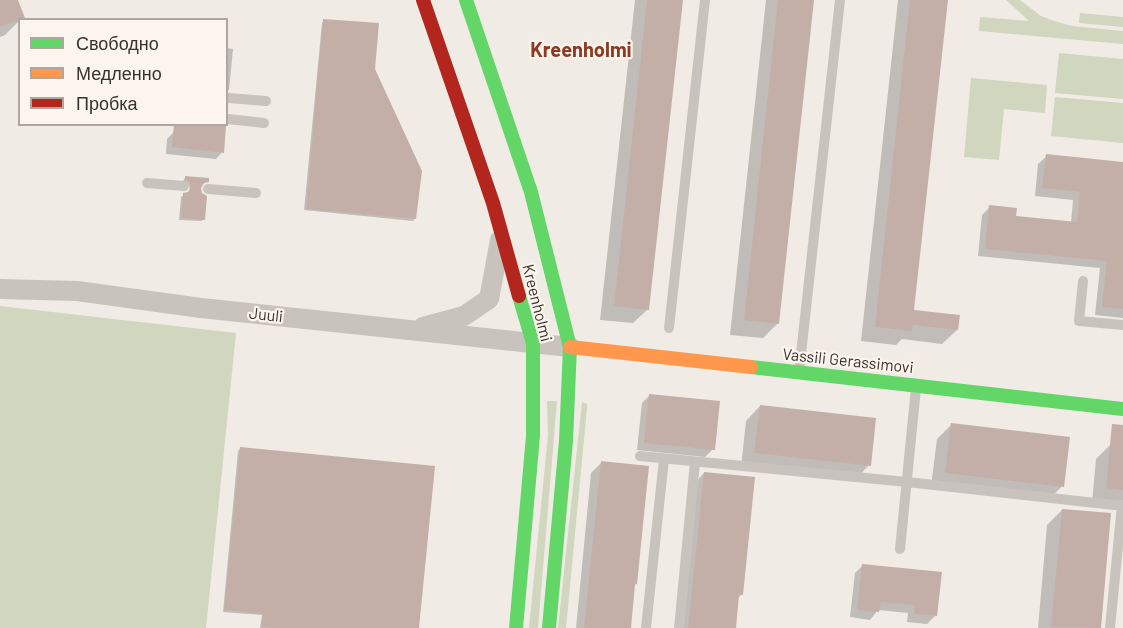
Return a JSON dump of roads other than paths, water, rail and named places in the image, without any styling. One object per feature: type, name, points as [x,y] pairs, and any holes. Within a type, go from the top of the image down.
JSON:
[{"type":"main road","name":"Kreenholmi","points":[[423,0],[501,232],[533,343],[533,436],[516,628]]},
{"type":"main road","name":"Kreenholmi","points":[[466,0],[531,192],[570,347],[566,441],[549,628]]},
{"type":"main road","name":"Vassili Gerassimovi","points":[[570,347],[1123,409]]},
{"type":"street","points":[[412,330],[464,316],[489,299],[501,232]]},
{"type":"street","name":"Juuli","points":[[0,289],[77,291],[201,308],[570,347]]},
{"type":"lane","points":[[669,328],[705,0]]},
{"type":"lane","points":[[799,372],[840,0]]},
{"type":"lane","points":[[229,98],[266,101]]},
{"type":"lane","points":[[228,119],[264,123]]},
{"type":"lane","points":[[147,183],[184,186]]},
{"type":"lane","points":[[208,189],[256,193]]},
{"type":"lane","points":[[1083,281],[1079,321],[1123,325]]},
{"type":"lane","points":[[900,549],[917,385]]},
{"type":"lane","points":[[640,456],[1122,506],[1110,628]]},
{"type":"lane","points":[[646,628],[664,459]]},
{"type":"lane","points":[[679,628],[695,462]]},
{"type":"district","name":"Kreenholmi","points":[[581,50]]}]
